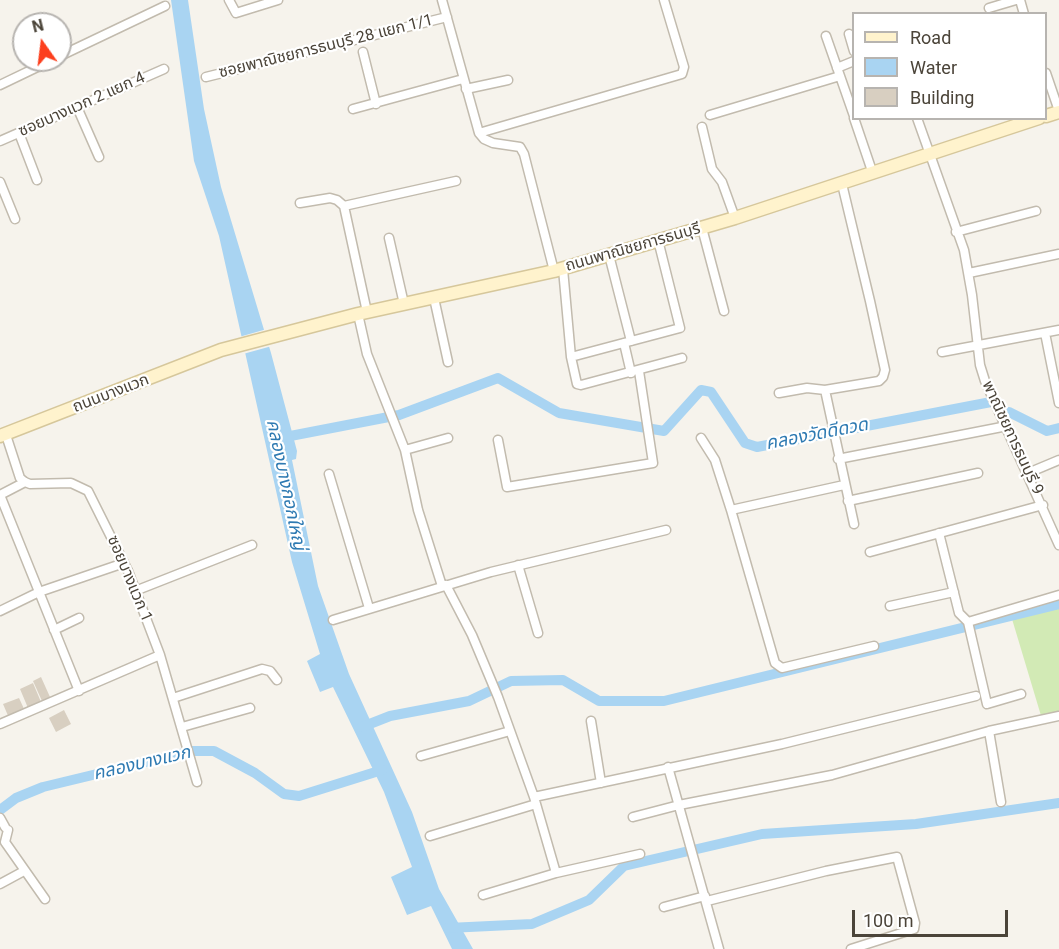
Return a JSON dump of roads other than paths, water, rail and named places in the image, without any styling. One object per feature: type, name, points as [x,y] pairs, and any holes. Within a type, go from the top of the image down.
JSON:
[{"type":"main road","name":"ถนนพาณิชยการธนบุรี","points":[[221,350],[363,313],[558,270],[735,218],[1033,120]]},
{"type":"main road","name":"ถนนบางแวก","points":[[3,436],[221,350]]},
{"type":"street","points":[[230,0],[236,13],[278,0]]},
{"type":"street","points":[[442,0],[478,132],[484,140],[520,147],[558,270],[575,380],[581,385],[682,358]]},
{"type":"street","points":[[478,132],[682,74],[684,67],[664,0]]},
{"type":"street","points":[[989,8],[1018,0]]},
{"type":"street","points":[[72,50],[165,6]]},
{"type":"street","name":"ซอยพาณิชยการธนบุรี 28 แยก 1/1","points":[[206,77],[447,17]]},
{"type":"street","points":[[849,34],[852,44]]},
{"type":"street","points":[[826,36],[852,111]]},
{"type":"street","points":[[363,52],[376,104]]},
{"type":"street","points":[[710,115],[839,72],[852,62]]},
{"type":"street","name":"ซอยบางแวก 2 แยก 4","points":[[0,141],[164,69]]},
{"type":"street","points":[[0,85],[27,72]]},
{"type":"street","points":[[1047,76],[1059,111]]},
{"type":"street","points":[[353,109],[463,79]]},
{"type":"street","points":[[466,89],[508,80]]},
{"type":"street","points":[[77,107],[99,157]]},
{"type":"street","points":[[855,120],[873,174]]},
{"type":"street","name":"พาณิชยการธนบุรี 9","points":[[918,120],[964,250],[985,381],[1059,545]]},
{"type":"street","points":[[702,127],[712,169],[722,182],[735,218]]},
{"type":"street","points":[[19,133],[37,180]]},
{"type":"street","points":[[344,206],[456,181]]},
{"type":"street","points":[[0,182],[15,219]]},
{"type":"street","points":[[779,393],[807,388],[825,390],[879,381],[883,377],[885,370],[842,184]]},
{"type":"street","points":[[300,203],[330,198],[344,206],[363,313],[367,354],[405,450],[418,510],[444,586],[489,673],[535,800],[556,873]]},
{"type":"street","points":[[956,232],[1036,211]]},
{"type":"street","points":[[702,228],[724,311]]},
{"type":"street","points":[[389,238],[404,304]]},
{"type":"street","points":[[571,357],[680,328],[658,240]]},
{"type":"street","points":[[969,273],[1059,254]]},
{"type":"street","points":[[498,440],[507,487],[653,462],[646,419],[609,255]]},
{"type":"street","points":[[434,298],[448,362]]},
{"type":"street","points":[[942,352],[1059,330]]},
{"type":"street","points":[[1046,333],[1059,403]]},
{"type":"street","points":[[825,390],[838,459],[854,524]]},
{"type":"street","points":[[838,459],[1007,426]]},
{"type":"street","points":[[3,436],[20,478],[25,482],[0,495],[79,691]]},
{"type":"street","points":[[405,450],[448,438]]},
{"type":"street","points":[[701,438],[715,460],[775,663],[782,668],[874,646]]},
{"type":"street","points":[[1028,473],[1059,460]]},
{"type":"street","points":[[848,501],[978,473]]},
{"type":"street","points":[[328,474],[369,608]]},
{"type":"street","name":"ซอยบางแวก 1","points":[[25,482],[30,484],[71,483],[88,492],[124,563],[160,655],[197,782]]},
{"type":"street","points":[[731,510],[844,485]]},
{"type":"street","points":[[870,552],[1042,505]]},
{"type":"street","points":[[1050,523],[1059,519]]},
{"type":"street","points":[[333,620],[518,565],[666,530]]},
{"type":"street","points":[[939,533],[959,613],[969,626],[987,704],[1021,694]]},
{"type":"street","points":[[135,591],[252,544]]},
{"type":"street","points":[[0,611],[39,592],[124,563]]},
{"type":"street","points":[[518,565],[538,633]]},
{"type":"street","points":[[890,606],[954,592]]},
{"type":"street","points":[[969,626],[1059,595]]},
{"type":"street","points":[[54,630],[79,618]]},
{"type":"street","points":[[0,724],[160,655]]},
{"type":"street","points":[[173,698],[262,669],[270,670],[277,680]]},
{"type":"street","points":[[430,836],[535,800],[601,783],[668,766],[782,744],[976,696]]},
{"type":"street","points":[[182,727],[250,708]]},
{"type":"street","points":[[633,817],[679,805],[822,778],[989,731],[1059,716]]},
{"type":"street","points":[[591,721],[601,783]]},
{"type":"street","points":[[421,756],[510,731]]},
{"type":"street","points":[[989,731],[1001,802]]},
{"type":"street","points":[[668,766],[719,949]]},
{"type":"street","points":[[4,825],[5,842],[45,899]]},
{"type":"street","points":[[483,895],[556,873],[640,854]]},
{"type":"street","points":[[664,907],[897,857],[915,923],[914,929],[851,949]]},
{"type":"street","points":[[0,884],[24,871]]},
{"type":"water","name":"คลองบางกอกใหญ่","points":[[171,0],[188,0],[204,109],[221,187],[271,353],[297,451],[296,459],[292,460],[318,586],[349,674],[412,812],[439,889],[473,949],[452,949],[431,906],[407,915],[391,877],[412,867],[384,792],[333,687],[320,692],[307,661],[320,654],[292,562],[219,236],[194,161]]},
{"type":"waterway","name":"คลองวัดดีดวด","points":[[280,438],[399,415],[498,378],[559,413],[664,431],[701,390],[711,392],[745,443],[757,447],[991,402]]},
{"type":"waterway","name":"คลองวัดดีดวด","points":[[1009,412],[1047,431],[1059,428]]},
{"type":"waterway","points":[[362,727],[390,716],[469,701],[511,681],[563,680],[599,701],[664,701],[1059,604]]},
{"type":"waterway","name":"คลองบางแวก","points":[[0,810],[16,798],[43,787],[192,751],[214,751],[255,773],[284,794],[299,796],[382,770]]},
{"type":"waterway","points":[[448,928],[532,924],[589,900],[624,866],[762,834],[916,824],[1059,803]]}]
